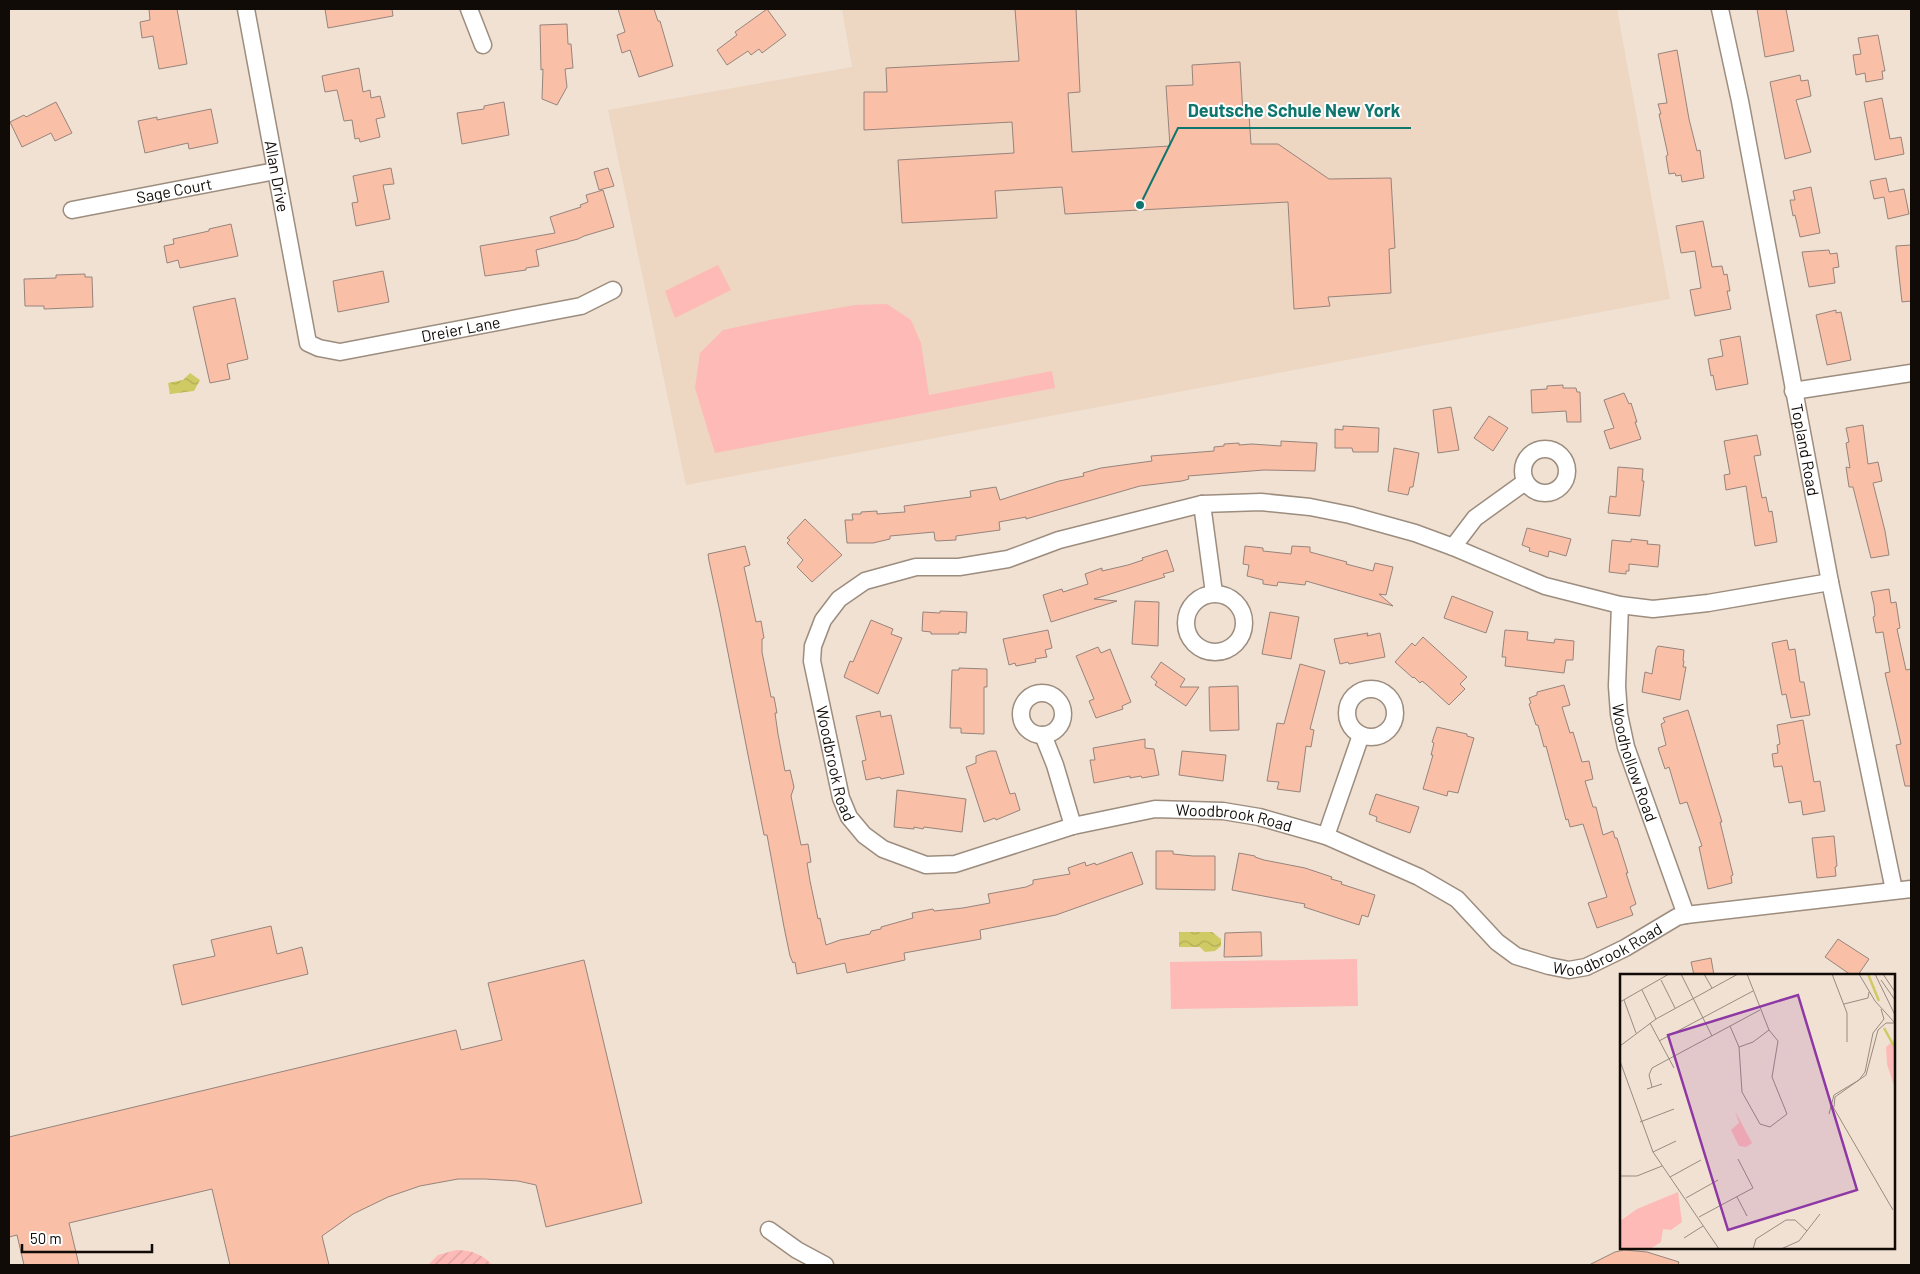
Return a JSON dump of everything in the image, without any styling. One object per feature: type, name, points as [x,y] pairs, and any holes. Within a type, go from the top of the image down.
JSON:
[{"type":"street","name":"Allan Drive","points":[[246,9],[308,343]]},
{"type":"street","points":[[470,9],[483,45]]},
{"type":"street","name":"Topland Road","points":[[1720,9],[1740,101],[1830,582],[1894,890]]},
{"type":"street","name":"Sage Court","points":[[72,210],[275,171]]},
{"type":"street","name":"Dreier Lane","points":[[308,343],[319,348],[340,352],[581,306],[613,290]]},
{"type":"street","points":[[1793,390],[1911,373]]},
{"type":"street","points":[[1453,547],[1475,518],[1525,482]]},
{"type":"street","name":"Woodbrook Road","points":[[1830,582],[1652,609],[1620,605],[1545,586],[1453,547],[1350,515],[1310,507],[1261,502],[1202,504],[1059,540],[1008,559],[959,567],[916,567],[865,581],[839,599],[823,620],[813,646],[812,660],[841,798],[849,817],[864,835],[883,850],[926,865],[955,864],[1073,826],[1155,809],[1223,812],[1259,817],[1326,836],[1419,877],[1457,900],[1497,942],[1516,956],[1569,970],[1586,967],[1686,915],[1911,889]]},
{"type":"street","points":[[1202,504],[1214,593]]},
{"type":"street","name":"Woodhollow Road","points":[[1620,605],[1617,686],[1619,714],[1626,747],[1686,915]]},
{"type":"street","points":[[1043,735],[1055,765],[1073,826]]},
{"type":"street","points":[[1326,836],[1362,735]]},
{"type":"street","points":[[769,1230],[797,1250],[825,1265]]},
{"type":"shaded area","points":[[842,9],[1617,9],[1670,299],[686,485],[608,110],[852,67]]},
{"type":"shaded area","points":[[718,265],[731,290],[675,318],[665,291]]},
{"type":"shaded area","points":[[887,304],[911,320],[921,343],[929,395],[1052,371],[1055,388],[715,453],[695,388],[700,353],[723,330],[855,305]]},
{"type":"shaded area","points":[[1357,959],[1358,1006],[1171,1009],[1170,962]]},
{"type":"shaded area","points":[[456,1250],[476,1253],[492,1265],[428,1265],[438,1255]]},
{"type":"water","points":[[190,373],[200,380],[194,391],[170,394],[168,383],[183,380]]},
{"type":"water","points":[[1179,932],[1212,932],[1221,939],[1221,946],[1215,951],[1205,952],[1200,947],[1179,947]]},
{"type":"building","points":[[149,9],[177,9],[187,64],[159,69],[153,36],[142,38],[140,22],[150,20]]},
{"type":"building","points":[[325,9],[392,9],[393,16],[328,28]]},
{"type":"building","points":[[618,9],[654,9],[658,21],[660,21],[673,66],[639,77],[630,50],[622,53],[617,35],[625,32]]},
{"type":"building","points":[[767,9],[786,35],[762,53],[759,49],[751,55],[748,51],[727,65],[717,50],[737,35],[735,32]]},
{"type":"building","points":[[1015,9],[1076,9],[1080,92],[1068,93],[1072,152],[1170,146],[1166,86],[1193,85],[1192,65],[1240,62],[1243,115],[1249,115],[1251,144],[1278,144],[1329,179],[1391,178],[1395,248],[1389,249],[1391,293],[1328,297],[1330,306],[1294,309],[1288,202],[1065,214],[1062,187],[995,191],[997,218],[902,223],[898,160],[1014,153],[1012,122],[864,130],[864,92],[887,92],[886,68],[1019,61]]},
{"type":"building","points":[[1757,9],[1786,9],[1794,51],[1765,57]]},
{"type":"building","points":[[567,24],[568,44],[571,44],[573,68],[565,69],[567,87],[557,105],[542,99],[543,69],[541,70],[540,25]]},
{"type":"building","points":[[1878,35],[1885,71],[1882,71],[1883,79],[1866,82],[1865,73],[1856,75],[1853,55],[1861,54],[1858,38]]},
{"type":"building","points":[[1677,50],[1689,119],[1697,151],[1700,150],[1704,178],[1682,182],[1681,175],[1669,174],[1666,156],[1668,155],[1658,104],[1667,103],[1658,54]]},
{"type":"building","points":[[359,68],[363,92],[370,90],[371,98],[380,96],[385,117],[376,119],[380,137],[360,142],[359,138],[355,139],[352,120],[344,121],[337,90],[325,92],[322,76]]},
{"type":"building","points":[[1800,75],[1801,81],[1808,80],[1811,96],[1796,100],[1811,152],[1785,159],[1770,82]]},
{"type":"building","points":[[1882,98],[1890,139],[1901,137],[1904,154],[1875,160],[1864,102]]},
{"type":"building","points":[[56,102],[72,133],[55,141],[51,133],[22,147],[10,122],[24,115],[26,117]]},
{"type":"building","points":[[504,102],[509,135],[462,144],[457,113],[484,109],[484,106]]},
{"type":"building","points":[[211,109],[218,143],[189,149],[188,143],[145,153],[138,121],[157,117],[157,120]]},
{"type":"building","points":[[391,168],[394,184],[383,185],[390,219],[356,226],[352,203],[358,202],[353,176]]},
{"type":"building","points":[[608,168],[614,186],[599,190],[594,172]]},
{"type":"building","points":[[1886,178],[1889,192],[1904,189],[1909,214],[1888,219],[1884,197],[1874,199],[1870,181]]},
{"type":"building","points":[[1811,187],[1820,233],[1800,237],[1790,200],[1795,200],[1793,191]]},
{"type":"building","points":[[603,190],[614,227],[536,250],[539,266],[526,268],[526,270],[485,276],[480,246],[555,233],[550,217],[581,207],[580,205],[588,202],[586,195]]},
{"type":"building","points":[[1703,221],[1712,267],[1722,266],[1724,275],[1727,274],[1730,291],[1727,291],[1731,309],[1695,316],[1690,290],[1701,288],[1695,251],[1681,253],[1676,226]]},
{"type":"building","points":[[231,224],[238,256],[180,268],[178,260],[167,263],[164,246],[174,244],[173,239]]},
{"type":"building","points":[[1911,245],[1911,301],[1902,302],[1896,246]]},
{"type":"building","points":[[1829,250],[1830,254],[1837,253],[1839,267],[1833,268],[1835,283],[1809,287],[1802,252]]},
{"type":"building","points":[[383,271],[389,302],[338,312],[333,281]]},
{"type":"building","points":[[85,274],[85,277],[92,277],[93,307],[44,309],[44,306],[25,306],[24,279],[56,278],[56,275]]},
{"type":"building","points":[[235,298],[248,359],[227,364],[230,379],[210,383],[193,307]]},
{"type":"building","points":[[1836,310],[1836,313],[1841,312],[1851,360],[1827,365],[1816,315]]},
{"type":"building","points":[[1740,336],[1748,384],[1716,390],[1708,359],[1723,356],[1720,340]]},
{"type":"building","points":[[1563,385],[1563,388],[1576,388],[1577,392],[1580,392],[1581,422],[1567,422],[1566,411],[1532,413],[1531,390]]},
{"type":"building","points":[[1624,393],[1629,404],[1631,403],[1641,439],[1610,449],[1604,431],[1614,428],[1604,400]]},
{"type":"building","points":[[1451,407],[1459,450],[1438,453],[1433,410]]},
{"type":"building","points":[[1489,416],[1508,428],[1493,451],[1474,438]]},
{"type":"building","points":[[1863,425],[1868,464],[1878,462],[1882,481],[1873,483],[1889,555],[1871,558],[1853,487],[1849,487],[1846,467],[1850,468],[1846,443],[1849,442],[1846,428]]},
{"type":"building","points":[[1343,426],[1379,428],[1378,452],[1353,452],[1352,448],[1335,448],[1335,429],[1343,430]]},
{"type":"building","points":[[1757,435],[1761,455],[1754,456],[1762,498],[1766,497],[1769,512],[1772,511],[1777,542],[1755,546],[1746,486],[1726,490],[1724,475],[1730,474],[1724,441]]},
{"type":"building","points":[[1281,441],[1317,443],[1315,471],[1264,470],[1188,476],[1189,479],[1182,481],[1140,486],[1026,519],[1026,517],[999,522],[1000,530],[956,536],[956,540],[937,541],[935,540],[934,532],[890,536],[890,539],[873,543],[847,543],[845,520],[853,520],[852,514],[877,511],[877,514],[905,512],[904,506],[971,497],[970,491],[996,487],[1000,500],[1059,481],[1084,476],[1083,473],[1101,468],[1152,461],[1151,456],[1214,451],[1214,447],[1224,446],[1224,444],[1239,443],[1239,445],[1281,446]]},
{"type":"building","points":[[1394,448],[1419,453],[1413,487],[1410,487],[1408,495],[1388,491]]},
{"type":"building","points":[[1618,467],[1643,469],[1642,481],[1644,481],[1640,516],[1608,513],[1610,496],[1616,497]]},
{"type":"building","points":[[805,519],[842,555],[812,582],[797,567],[803,560],[787,543],[790,540],[787,538]]},
{"type":"building","points":[[1527,528],[1571,539],[1566,556],[1549,551],[1548,557],[1529,551],[1530,548],[1522,545]]},
{"type":"building","points":[[1631,539],[1648,541],[1647,544],[1660,545],[1658,567],[1629,564],[1629,571],[1626,571],[1626,574],[1609,572],[1612,540],[1631,542]]},
{"type":"building","points":[[745,546],[750,565],[744,567],[756,622],[761,621],[764,638],[762,639],[762,652],[771,697],[774,697],[785,771],[790,770],[794,787],[791,796],[801,845],[808,844],[811,862],[807,863],[810,881],[826,945],[870,934],[871,931],[881,929],[881,927],[913,918],[912,913],[933,909],[934,911],[963,908],[990,903],[988,894],[1026,887],[1033,884],[1033,880],[1070,874],[1068,868],[1085,862],[1086,866],[1095,863],[1096,865],[1132,852],[1143,884],[1056,915],[980,930],[981,939],[904,953],[905,960],[847,973],[845,963],[797,974],[795,962],[793,963],[790,956],[767,835],[764,835],[708,554]]},
{"type":"building","points":[[1245,546],[1263,548],[1263,551],[1291,554],[1292,546],[1310,547],[1310,552],[1373,571],[1375,563],[1393,567],[1386,595],[1379,594],[1393,606],[1306,581],[1305,585],[1278,582],[1277,586],[1263,584],[1263,580],[1247,576],[1249,565],[1243,564]]},
{"type":"building","points":[[1167,550],[1174,571],[1163,574],[1165,577],[1094,599],[1117,601],[1051,622],[1043,595],[1062,589],[1063,592],[1088,584],[1085,574],[1102,568],[1102,571],[1128,565],[1143,560],[1142,558]]},
{"type":"building","points":[[1889,589],[1891,603],[1896,602],[1900,628],[1897,629],[1906,670],[1911,669],[1911,786],[1905,786],[1896,745],[1901,744],[1885,673],[1890,672],[1883,632],[1876,633],[1873,617],[1875,616],[1871,592]]},
{"type":"building","points":[[1452,596],[1493,612],[1486,633],[1444,618]]},
{"type":"building","points":[[1135,601],[1159,602],[1158,646],[1132,644]]},
{"type":"building","points":[[940,611],[967,612],[966,633],[931,634],[931,632],[922,631],[923,612],[940,613]]},
{"type":"building","points":[[1270,612],[1299,617],[1291,659],[1262,654]]},
{"type":"building","points":[[871,620],[893,629],[891,634],[902,638],[878,694],[844,677],[850,661],[853,662]]},
{"type":"building","points":[[1048,630],[1052,648],[1045,650],[1047,657],[1035,659],[1036,662],[1016,666],[1015,663],[1009,665],[1003,639]]},
{"type":"building","points":[[1505,630],[1528,632],[1527,640],[1554,643],[1555,639],[1574,641],[1573,660],[1566,660],[1564,673],[1505,666],[1506,657],[1502,657]]},
{"type":"building","points":[[1368,633],[1367,636],[1380,633],[1385,657],[1340,664],[1334,639]]},
{"type":"building","points":[[1423,637],[1467,677],[1460,684],[1465,689],[1449,705],[1422,681],[1420,683],[1395,662],[1412,643],[1415,646]]},
{"type":"building","points":[[1787,640],[1789,650],[1795,649],[1800,682],[1804,682],[1810,715],[1791,718],[1786,694],[1782,695],[1772,643]]},
{"type":"building","points":[[1658,646],[1684,650],[1683,667],[1686,667],[1680,700],[1642,692],[1645,672],[1652,674]]},
{"type":"building","points":[[1098,647],[1101,653],[1110,649],[1131,702],[1122,706],[1123,709],[1096,718],[1089,701],[1094,699],[1076,656]]},
{"type":"building","points":[[1161,662],[1185,679],[1180,687],[1199,687],[1186,706],[1155,685],[1157,682],[1151,677]]},
{"type":"building","points":[[1300,664],[1325,671],[1310,729],[1314,730],[1311,747],[1306,746],[1300,792],[1277,789],[1279,782],[1267,781],[1277,723],[1284,724]]},
{"type":"building","points":[[959,668],[987,669],[987,687],[984,687],[984,734],[961,733],[961,728],[950,728],[952,670],[959,670]]},
{"type":"building","points":[[1564,685],[1570,705],[1562,707],[1570,733],[1573,732],[1582,762],[1589,761],[1593,779],[1585,781],[1593,807],[1596,807],[1603,835],[1613,831],[1615,838],[1617,838],[1636,904],[1630,907],[1633,915],[1597,928],[1588,903],[1607,897],[1583,824],[1570,827],[1568,819],[1566,820],[1546,746],[1544,747],[1538,725],[1536,725],[1529,704],[1531,703],[1529,698],[1537,695],[1537,692]]},
{"type":"building","points":[[1238,686],[1239,730],[1210,731],[1209,687]]},
{"type":"building","points":[[1688,710],[1722,822],[1720,822],[1733,875],[1731,876],[1732,883],[1708,889],[1699,847],[1702,846],[1687,802],[1680,804],[1669,767],[1665,769],[1658,748],[1666,745],[1661,724],[1665,722],[1663,718]]},
{"type":"building","points":[[880,711],[881,717],[891,715],[904,774],[866,780],[862,761],[866,760],[856,716]]},
{"type":"building","points":[[1803,720],[1814,782],[1820,781],[1825,811],[1803,815],[1801,801],[1789,803],[1782,766],[1774,767],[1772,754],[1778,753],[1777,745],[1780,744],[1777,725]]},
{"type":"building","points":[[1437,727],[1467,734],[1467,736],[1474,738],[1458,793],[1448,791],[1447,796],[1423,789],[1433,755],[1431,755],[1434,743],[1432,742]]},
{"type":"building","points":[[1145,739],[1145,748],[1154,749],[1159,775],[1142,778],[1141,776],[1130,778],[1130,776],[1094,783],[1090,760],[1095,760],[1093,748]]},
{"type":"building","points":[[996,751],[1010,794],[1015,793],[1020,810],[996,820],[995,818],[984,822],[966,767],[976,763],[976,756]]},
{"type":"building","points":[[1182,751],[1226,755],[1223,781],[1179,775]]},
{"type":"building","points":[[897,790],[966,799],[962,832],[924,827],[923,829],[914,827],[914,829],[894,827]]},
{"type":"building","points":[[1376,794],[1419,807],[1410,833],[1376,821],[1377,817],[1369,814]]},
{"type":"building","points":[[1834,836],[1836,876],[1817,878],[1812,838]]},
{"type":"building","points":[[1156,851],[1173,851],[1173,854],[1193,856],[1215,856],[1215,890],[1156,889]]},
{"type":"building","points":[[1239,853],[1305,868],[1332,877],[1331,879],[1342,882],[1341,884],[1375,895],[1368,917],[1362,915],[1359,925],[1304,907],[1305,904],[1232,890]]},
{"type":"building","points":[[271,926],[277,954],[302,947],[308,974],[182,1005],[173,965],[215,956],[211,940]]},
{"type":"building","points":[[1261,932],[1262,956],[1224,957],[1225,933]]},
{"type":"building","points":[[1838,939],[1869,959],[1859,974],[1850,974],[1825,957]]},
{"type":"building","points":[[1711,958],[1714,974],[1694,974],[1691,962]]},
{"type":"building","points":[[584,960],[642,1203],[546,1227],[536,1185],[518,1181],[458,1179],[420,1186],[388,1197],[353,1214],[322,1236],[329,1265],[230,1265],[212,1189],[69,1223],[79,1265],[24,1265],[17,1235],[9,1237],[9,1137],[456,1030],[461,1050],[502,1040],[488,983]]},
{"type":"building","points":[[1624,1250],[1647,1252],[1679,1262],[1678,1265],[1589,1265],[1615,1252]]},
{"type":"place","name":"Deutsche Schule New York","points":[[1140,205]]}]
